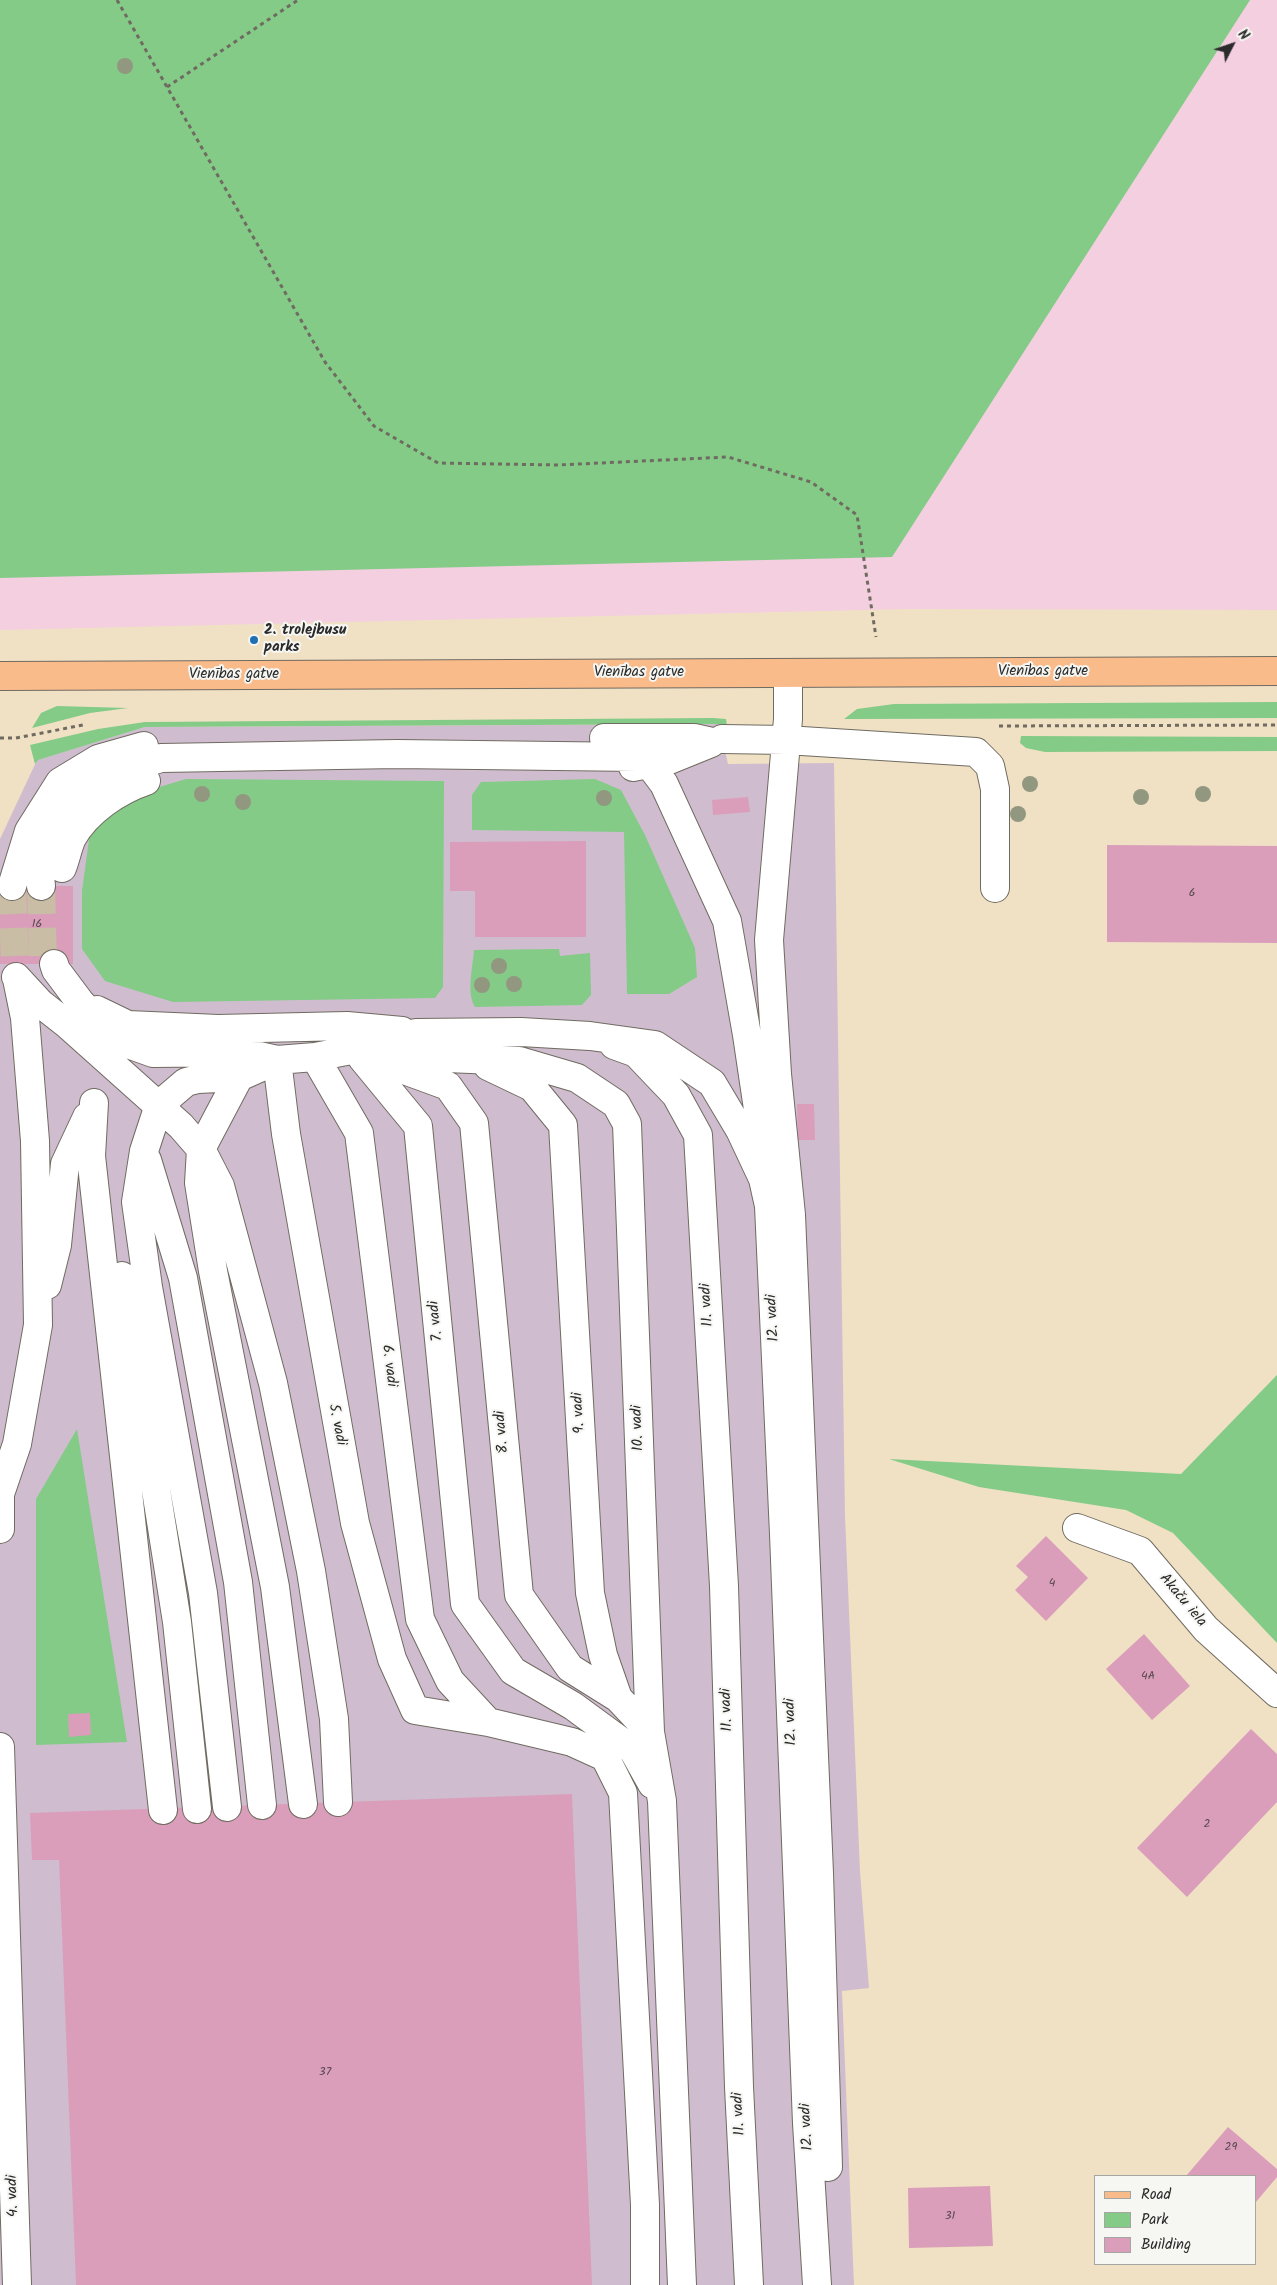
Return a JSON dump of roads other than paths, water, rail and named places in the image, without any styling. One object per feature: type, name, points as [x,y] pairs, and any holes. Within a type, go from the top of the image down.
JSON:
[{"type":"main road","name":"Vienības gatve","points":[[0,676],[1277,671]]},
{"type":"street","points":[[788,673],[786,740],[770,940],[777,1074],[791,1215],[818,1863],[829,2210],[816,2279]]},
{"type":"street","points":[[12,886],[29,831],[60,782],[98,759],[152,744],[186,740],[694,738],[712,742],[668,760],[648,764]]},
{"type":"street","points":[[722,739],[786,740],[976,752],[990,766],[995,789],[995,888]]},
{"type":"street","points":[[49,886],[40,876],[63,814],[98,783],[128,768],[161,758],[397,754],[602,755],[637,757],[648,764],[664,784],[727,921],[747,1035],[767,1168],[763,1179]]},
{"type":"street","points":[[49,964],[56,970],[74,1014],[118,1071],[159,1105],[201,1149],[220,1186],[272,1383],[311,1571],[334,1719],[338,1802]]},
{"type":"street","points":[[38,1325],[35,1141],[25,1018],[16,970],[40,1004],[74,1014],[128,1025],[218,1029],[347,1026],[416,1033],[521,1032],[590,1036],[655,1045],[712,1083],[740,1130],[763,1179]]},
{"type":"street","points":[[74,1014],[114,1039],[153,1053],[241,1052],[277,1060],[314,1057],[362,1058],[398,1056],[475,1060]]},
{"type":"street","points":[[314,1057],[367,1047],[416,1033]]},
{"type":"street","name":"11. vadi","points":[[590,1036],[636,1053],[676,1094],[698,1135],[724,1586],[738,2087],[749,2285]]},
{"type":"street","points":[[0,1529],[0,1494],[17,1444],[38,1325],[57,1245],[65,1164],[94,1103],[118,1071],[153,1053]]},
{"type":"street","name":"6. vadi","points":[[314,1057],[359,1132],[420,1619],[450,1681],[488,1722]]},
{"type":"street","name":"8. vadi","points":[[362,1058],[395,1066],[448,1086],[474,1123],[519,1595],[570,1668],[618,1698]]},
{"type":"street","name":"7. vadi","points":[[362,1058],[418,1126],[465,1604],[513,1671],[573,1706],[633,1750],[662,1801]]},
{"type":"street","points":[[227,1807],[203,1593],[148,1287],[136,1202],[144,1151],[159,1105],[186,1082],[198,1079],[239,1076],[277,1060]]},
{"type":"street","name":"5. vadi","points":[[277,1060],[286,1134],[355,1523],[392,1659],[415,1710],[488,1722]]},
{"type":"street","name":"10. vadi","points":[[475,1060],[519,1061],[577,1078],[616,1104],[627,1124],[650,1732],[662,1801],[682,2285]]},
{"type":"street","name":"9. vadi","points":[[475,1060],[532,1087],[563,1125],[590,1593],[604,1655],[618,1698]]},
{"type":"street","points":[[239,1076],[201,1149],[199,1183],[213,1271],[275,1587],[303,1804]]},
{"type":"street","points":[[220,1186],[227,1102]]},
{"type":"street","points":[[94,1103],[91,1156],[162,1810]]},
{"type":"street","points":[[144,1151],[183,1278],[238,1582],[262,1806]]},
{"type":"street","points":[[91,1156],[114,1235],[124,1291],[177,1622],[197,1808]]},
{"type":"street","name":"12. vadi","points":[[763,1179],[769,1206],[816,2279]]},
{"type":"street","name":"Akaču iela","points":[[1077,1528],[1140,1551],[1206,1630],[1277,1693]]},
{"type":"street","points":[[618,1698],[650,1732]]},
{"type":"street","points":[[488,1722],[572,1742],[605,1756],[623,1793],[645,2205],[645,2285]]},
{"type":"street","name":"4. vadi","points":[[0,1747],[17,2285]]},
{"type":"tunnel","points":[[12,886],[15,964]]},
{"type":"tunnel","points":[[41,886],[43,963]]},
{"type":"place","name":"2. trolejbusu parks","points":[[254,640]]}]
